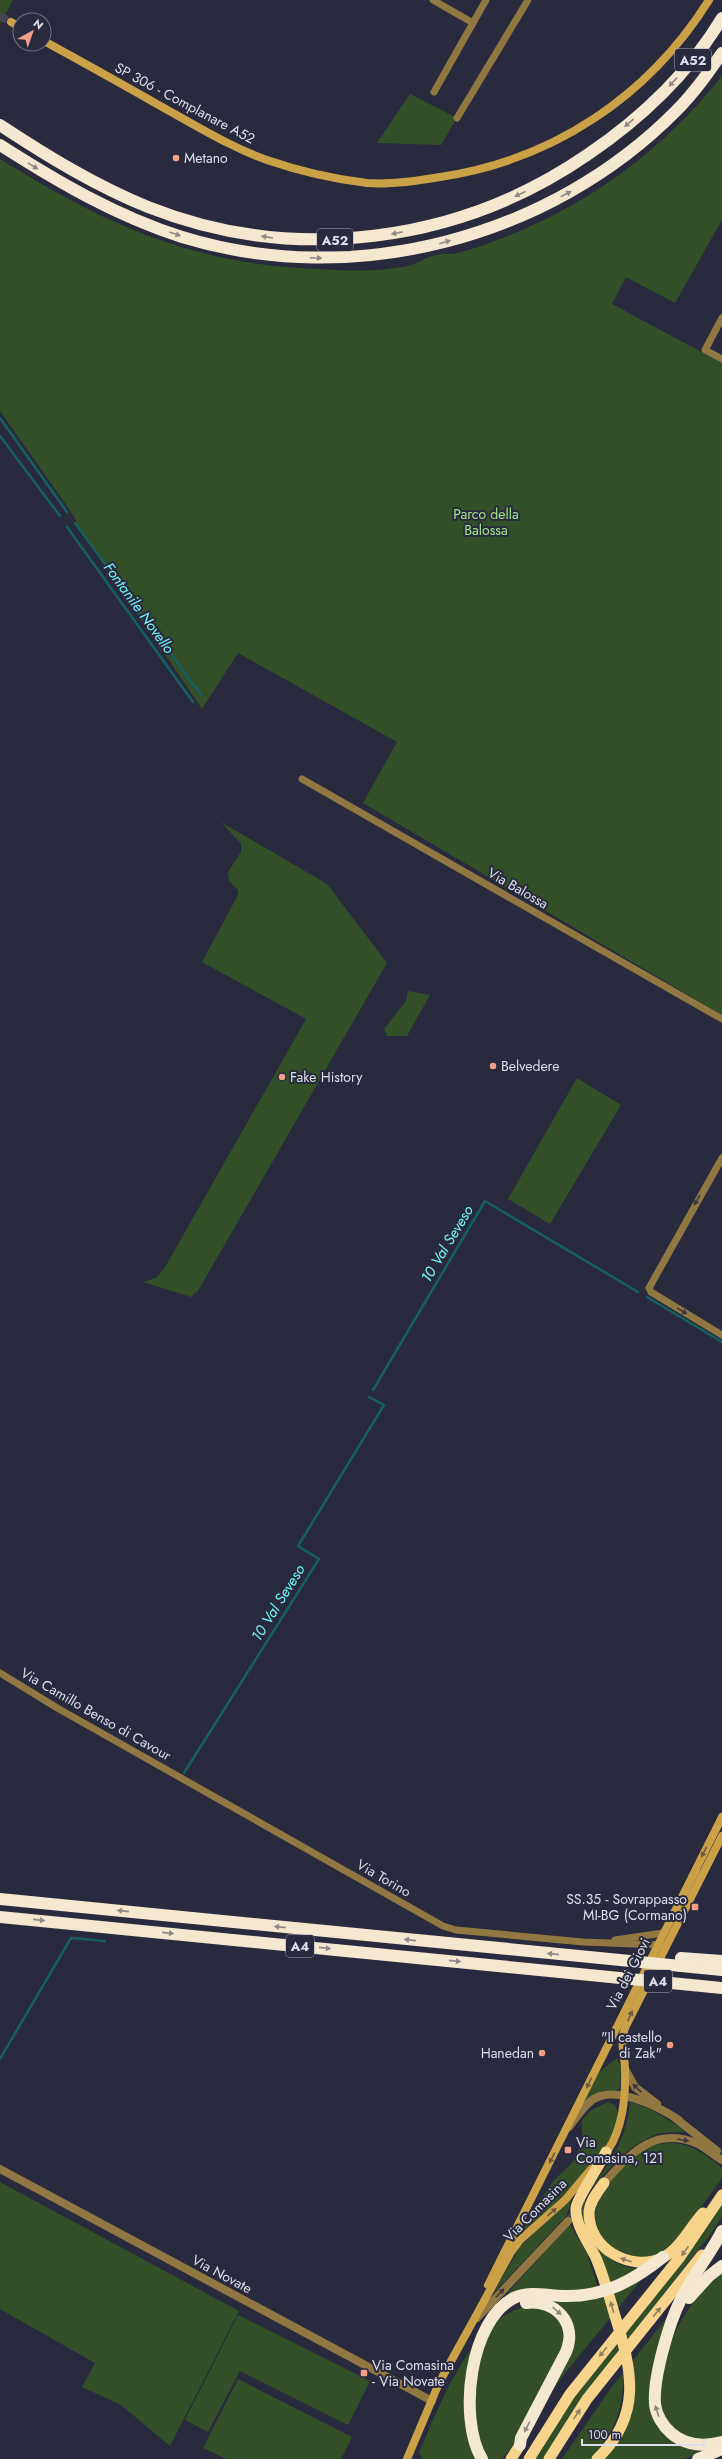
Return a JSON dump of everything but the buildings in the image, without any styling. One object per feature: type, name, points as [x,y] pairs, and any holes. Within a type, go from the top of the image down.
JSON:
[{"type":"highway","name":"A52","points":[[0,125],[62,165],[108,189],[149,207],[189,221],[282,239],[331,240],[382,236],[435,226],[481,211],[525,193],[564,171],[600,146],[658,98],[688,66],[722,18]]},
{"type":"highway","name":"A52","points":[[0,145],[94,200],[138,222],[184,237],[232,249],[280,256],[331,258],[384,254],[439,244],[486,230],[532,212],[573,191],[611,166],[677,110],[722,53]]},
{"type":"highway","name":"A4","points":[[0,1899],[722,1970]]},
{"type":"highway","name":"A4","points":[[0,1917],[599,1975],[720,1990]]},
{"type":"highway","points":[[592,1958],[638,1955],[722,1961]]},
{"type":"highway","points":[[599,1975],[624,1984],[682,1990],[720,1990]]},
{"type":"highway","points":[[597,2459],[614,2440],[622,2426],[629,2402],[630,2371],[602,2272],[578,2222],[576,2207],[606,2152]]},
{"type":"highway","points":[[604,2183],[594,2196],[589,2212],[592,2228],[602,2246],[618,2258],[629,2261],[648,2262],[663,2257]]},
{"type":"highway","points":[[472,2412],[470,2395],[475,2361],[491,2319],[500,2306],[524,2295],[578,2296],[608,2290],[626,2283],[663,2257],[722,2194]]},
{"type":"highway","points":[[529,2459],[570,2394],[680,2257],[722,2194]]},
{"type":"highway","points":[[549,2459],[587,2399],[681,2282],[722,2226]]},
{"type":"highway","points":[[722,2231],[682,2298],[657,2376],[655,2393],[657,2413],[667,2430],[684,2442],[705,2446],[722,2442]]},
{"type":"highway","points":[[672,2326],[700,2285],[722,2266]]},
{"type":"highway","points":[[482,2459],[471,2432],[472,2412],[481,2360],[495,2322],[508,2310],[521,2304],[540,2302],[554,2308],[566,2323],[569,2334],[568,2345],[521,2438],[520,2445],[511,2459]]},
{"type":"highway","points":[[698,2459],[718,2451]]},
{"type":"main road","name":"SP 306 - Complanare A52","points":[[52,45],[231,145],[266,160],[337,179],[370,183],[411,181],[450,176],[495,166],[533,153],[577,131],[608,111],[657,68],[692,26],[709,0]]},
{"type":"main road","name":"Via dei Giovi","points":[[602,2056],[656,1946],[722,1818]]},
{"type":"main road","name":"Via dei Giovi","points":[[625,2067],[622,2047],[625,2028],[722,1836]]},
{"type":"main road","name":"Via Comasina","points":[[473,2321],[494,2271],[602,2056]]},
{"type":"main road","name":"Via Comasina","points":[[407,2459],[432,2401],[452,2369],[462,2342],[520,2240],[565,2200],[606,2152],[619,2125],[625,2067]]},
{"type":"street","points":[[433,0],[473,23]]},
{"type":"street","points":[[434,92],[486,0]]},
{"type":"street","points":[[457,118],[528,0]]},
{"type":"street","points":[[722,318],[705,350],[722,359]]},
{"type":"street","name":"Via Balossa","points":[[302,779],[722,1019]]},
{"type":"street","points":[[722,1158],[720,1168],[651,1281],[649,1290],[722,1335]]},
{"type":"street","name":"Via Camillo Benso di Cavour","points":[[0,1673],[179,1777]]},
{"type":"street","name":"Via Torino","points":[[179,1777],[443,1926],[456,1930],[593,1943],[656,1946]]},
{"type":"street","points":[[656,1946],[664,1941],[694,1882],[710,1858]]},
{"type":"street","name":"Via Torino","points":[[593,1943],[663,1933]]},
{"type":"street","points":[[625,2067],[635,2087],[722,2155]]},
{"type":"street","name":"Via Comasina","points":[[563,2135],[591,2100],[604,2094],[623,2097]]},
{"type":"street","points":[[623,2097],[651,2104],[678,2120]]},
{"type":"street","points":[[586,2202],[629,2155],[656,2140],[676,2139],[691,2142],[722,2160]]},
{"type":"street","name":"Via Novate","points":[[0,2169],[432,2401]]},
{"type":"street","points":[[473,2321],[568,2221]]},
{"type":"green space","points":[[0,0],[13,0],[0,25]]},
{"type":"green space","name":"Parco della Balossa","points":[[722,76],[722,220],[675,303],[626,277],[612,304],[722,363],[722,1015],[363,803],[397,742],[238,653],[202,709],[78,527],[74,516],[0,411],[0,159],[38,182],[112,221],[187,249],[269,265],[314,269],[368,270],[404,267],[417,263],[428,257],[453,254],[482,246],[510,235],[571,206],[626,169],[652,149],[677,126]]},
{"type":"green space","points":[[410,94],[457,118],[441,145],[377,143]]},
{"type":"green space","points":[[221,822],[327,884],[387,963],[198,1291],[191,1297],[143,1282],[156,1278],[164,1269],[306,1019],[202,962],[238,895],[238,890],[229,881],[228,872],[241,852],[241,844]]},
{"type":"green space","points":[[408,991],[430,995],[407,1036],[387,1036],[384,1029],[406,1001]]},
{"type":"green space","points":[[577,1078],[621,1105],[550,1224],[508,1199]]},
{"type":"green space","points":[[617,2058],[621,2068],[620,2088],[579,2111],[598,2073]]},
{"type":"green space","points":[[608,2102],[615,2105],[618,2119],[612,2136],[600,2155],[566,2193],[522,2233],[532,2212],[554,2180],[573,2162],[582,2142],[582,2120],[591,2110]]},
{"type":"green space","points":[[630,2102],[652,2110],[686,2131],[658,2134],[637,2144],[603,2175],[588,2193],[587,2192],[603,2172],[616,2151],[625,2128]]},
{"type":"green space","points":[[673,2143],[694,2148],[705,2155],[722,2168],[722,2178],[681,2235],[656,2257],[621,2257],[599,2233],[595,2223],[595,2214],[598,2203],[611,2180],[629,2160],[646,2148]]},
{"type":"green space","points":[[0,2182],[239,2311],[170,2446],[121,2405],[82,2387],[95,2363],[0,2309]]},
{"type":"green space","points":[[583,2194],[588,2228],[591,2237],[601,2251],[615,2262],[623,2266],[641,2269],[607,2289],[587,2237],[578,2201]]},
{"type":"green space","points":[[573,2195],[567,2215],[492,2295],[520,2247]]},
{"type":"green space","points":[[722,2203],[722,2217],[710,2235],[588,2390],[543,2459],[534,2459],[572,2399]]},
{"type":"green space","points":[[570,2224],[587,2253],[598,2289],[498,2304]]},
{"type":"green space","points":[[722,2273],[722,2438],[709,2442],[701,2442],[683,2437],[670,2428],[663,2414],[660,2399],[661,2382],[664,2364],[679,2324],[695,2300]]},
{"type":"green space","points":[[640,2281],[562,2377],[539,2410],[573,2339],[552,2302],[598,2298],[630,2287]]},
{"type":"green space","points":[[535,2305],[549,2312],[558,2320],[562,2330],[563,2346],[513,2446],[502,2459],[422,2459],[419,2453],[449,2386],[462,2362],[477,2341],[495,2323],[514,2311]]},
{"type":"green space","points":[[670,2314],[651,2409],[656,2425],[664,2434],[675,2444],[699,2451],[698,2454],[684,2459],[603,2459],[611,2450],[631,2379],[623,2385],[618,2416],[614,2425],[592,2459],[562,2459],[611,2388]]},
{"type":"green space","points":[[238,2315],[370,2381],[348,2425],[240,2371],[208,2432],[185,2420]]},
{"type":"green space","points":[[238,2379],[352,2437],[341,2459],[226,2459],[203,2448]]},
{"type":"waterway","points":[[0,418],[67,512]]},
{"type":"waterway","name":"Fontanile Novello","points":[[0,436],[60,516]]},
{"type":"waterway","points":[[75,523],[201,695]]},
{"type":"waterway","name":"Fontanile Novello","points":[[67,527],[193,702]]},
{"type":"waterway","name":"10 Val Seveso","points":[[373,1390],[485,1201],[638,1292]]},
{"type":"waterway","name":"10 Val Seveso","points":[[647,1297],[722,1342]]},
{"type":"waterway","name":"10 Val Seveso","points":[[184,1773],[319,1559],[298,1546],[384,1405],[369,1397]]},
{"type":"waterway","name":"10 Val Seveso","points":[[0,2059],[71,1938],[105,1941]]},
{"type":"tunnel","points":[[0,16],[11,22]]},
{"type":"tunnel","points":[[568,2221],[586,2202]]},
{"type":"place","name":"Metano","points":[[176,158]]},
{"type":"place","name":"Belvedere","points":[[493,1066]]},
{"type":"place","name":"Fake History","points":[[282,1077]]},
{"type":"place","name":"SS.35 - Sovrappasso MI-BG (Cormano)","points":[[695,1907]]},
{"type":"place","name":"\"Il castello di Zak\"","points":[[670,2045]]},
{"type":"place","name":"Hanedan","points":[[542,2053]]},
{"type":"place","name":"Via Comasina, 121","points":[[568,2150]]},
{"type":"place","name":"Via Comasina - Via Novate","points":[[364,2373]]}]
